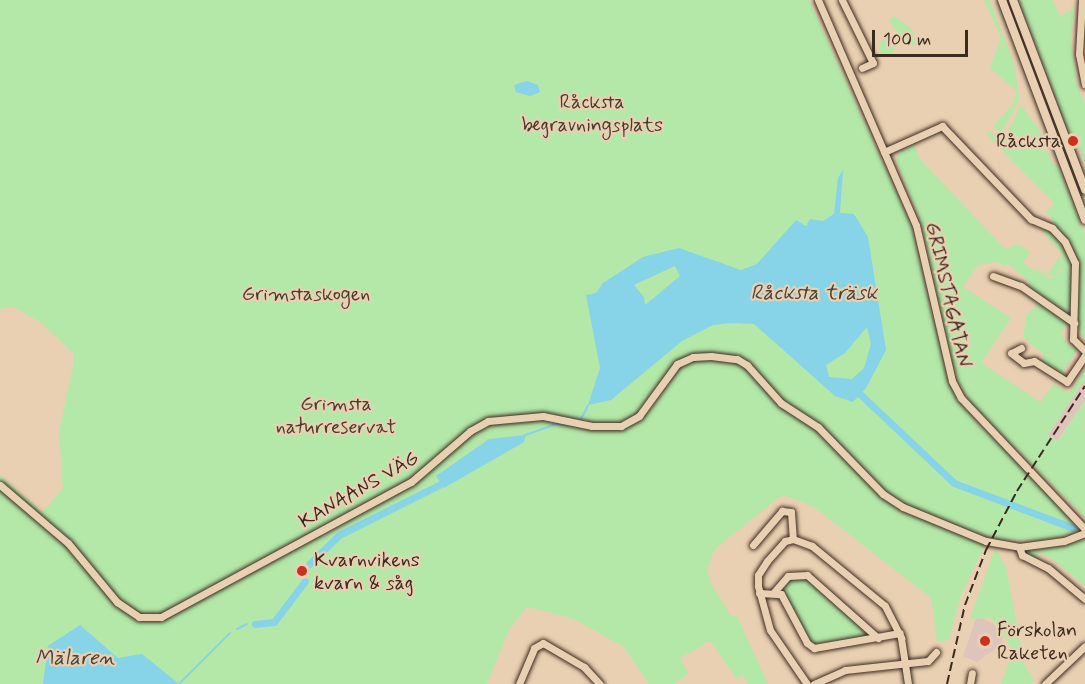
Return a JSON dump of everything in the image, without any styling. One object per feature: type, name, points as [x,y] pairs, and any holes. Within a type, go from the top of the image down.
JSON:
[{"type":"main road","points":[[1002,0],[1085,220]]},
{"type":"main road","points":[[1013,0],[1085,190]]},
{"type":"street","name":"GRIMSTAGATAN","points":[[818,0],[884,152],[926,258],[951,381],[987,426],[1085,531]]},
{"type":"street","points":[[842,0],[873,63],[862,68]]},
{"type":"street","points":[[1082,0],[1078,54],[1085,84]]},
{"type":"street","points":[[884,152],[942,126],[1030,219],[1045,223],[1065,242],[1075,263],[1073,339],[1085,353],[1067,382],[1034,361],[1024,363],[1011,353],[1021,348]]},
{"type":"street","points":[[993,276],[1022,286],[1074,323]]},
{"type":"street","name":"KANAANS VÄG","points":[[0,485],[75,550],[117,602],[139,616],[161,617],[411,482],[470,431],[488,421],[543,416],[614,428],[630,423],[677,364],[693,357],[737,360],[781,403],[818,427],[890,500],[986,541],[1019,547],[1064,541],[1085,531]]},
{"type":"street","points":[[753,546],[782,511],[791,512],[793,538]]},
{"type":"street","points":[[807,684],[770,630],[759,593],[758,575],[785,541],[793,538],[812,546],[885,606],[900,633],[908,684]]},
{"type":"street","points":[[1019,547],[1022,555],[1048,568],[1085,599]]},
{"type":"street","points":[[774,592],[788,576],[807,575],[878,638]]},
{"type":"street","points":[[759,593],[781,594],[807,643],[814,648],[900,633]]},
{"type":"street","points":[[519,684],[534,648],[543,643],[584,667],[600,684]]},
{"type":"street","points":[[1045,684],[1085,646]]},
{"type":"street","points":[[814,684],[845,670],[928,661],[936,652]]},
{"type":"street","points":[[970,684],[972,674]]},
{"type":"shaded area","points":[[1085,379],[1085,400],[1057,441],[1048,435]]},
{"type":"shaded area","name":"Förskolan Raketen","points":[[977,616],[994,624],[1003,637],[1001,645],[977,662],[963,656]]},
{"type":"green space","name":"Grimstaskogen","points":[[0,0],[809,0],[911,225],[948,382],[975,421],[1062,506],[1080,530],[1047,541],[988,539],[961,595],[949,640],[937,642],[931,598],[814,507],[782,495],[715,549],[707,569],[711,583],[731,616],[737,616],[768,684],[749,684],[742,675],[737,679],[710,641],[680,658],[689,674],[673,684],[649,684],[624,647],[572,618],[527,607],[509,630],[487,684],[0,684],[0,475],[42,512],[63,489],[59,431],[73,365],[73,353],[40,322],[14,307],[0,309]]},
{"type":"green space","points":[[984,0],[990,0],[1014,64],[1020,99],[1001,133],[993,126],[1013,104],[1017,92],[990,68],[1001,38]]},
{"type":"green space","points":[[1019,0],[1053,0],[1060,17],[1074,7],[1071,40],[1077,85],[1085,104],[1085,163],[1076,139],[1069,134]]},
{"type":"green space","points":[[894,16],[912,29],[917,46],[909,46],[888,21]]},
{"type":"green space","points":[[884,39],[890,39],[895,47],[893,53],[884,55],[879,50],[879,44]]},
{"type":"green space","points":[[1021,105],[1040,131],[1045,142],[1007,134]]},
{"type":"green space","points":[[989,131],[1002,141],[1048,151],[1052,163],[1058,166],[1085,235],[1085,340],[1077,328],[1078,264],[1074,249],[1046,212],[1054,203],[986,134]]},
{"type":"green space","points":[[914,145],[920,159],[1005,249],[1019,244],[1030,252],[1023,263],[1028,267],[1051,279],[1062,270],[1062,254],[1041,230],[1049,229],[1070,258],[1072,313],[1068,314],[1030,288],[1028,280],[1008,264],[1005,267],[996,262],[978,265],[963,287],[1011,318],[981,363],[1040,402],[1054,384],[1069,393],[1085,369],[1085,379],[1048,435],[1058,441],[1085,400],[1085,517],[971,404],[953,369],[923,228],[896,160],[898,153]]},
{"type":"green space","points":[[1059,256],[1062,266],[1055,276],[1045,275],[1030,265],[1048,274]]},
{"type":"green space","points":[[1039,302],[1068,322],[1061,333],[1068,346],[1078,349],[1061,375],[1044,364],[1043,354],[1023,337],[1026,316]]},
{"type":"green space","points":[[1085,539],[1085,586],[1051,558],[1039,553],[1035,559],[1024,550]]},
{"type":"green space","points":[[995,548],[1006,567],[1025,666],[1034,679],[1030,684],[1001,684],[1012,654],[1008,642],[991,618],[970,619]]},
{"type":"green space","points":[[807,576],[871,635],[871,638],[814,644],[780,587],[789,578]]},
{"type":"water","points":[[527,81],[538,85],[540,92],[530,96],[516,92],[514,85]]},
{"type":"water","name":"Råcksta träsk","points":[[843,170],[840,213],[854,214],[868,237],[886,350],[866,388],[853,402],[835,396],[754,324],[730,323],[713,325],[682,341],[611,400],[588,405],[600,368],[586,295],[596,293],[603,283],[643,257],[679,248],[741,270],[757,264],[796,220],[806,226],[810,219],[823,221],[834,214],[838,178]],"holes":[[[675,266],[680,276],[645,305],[644,297],[634,285]],[[867,327],[871,344],[864,368],[852,379],[829,377],[826,365],[845,353]]]},
{"type":"water","points":[[526,435],[524,442],[444,488],[436,476],[489,439]]},
{"type":"water","name":"Mälaren","points":[[80,625],[118,658],[142,654],[179,684],[43,684],[48,646]]},
{"type":"waterway","points":[[860,394],[954,483],[1073,528]]},
{"type":"waterway","points":[[579,423],[588,405]]},
{"type":"waterway","points":[[523,436],[556,424],[573,425]]},
{"type":"waterway","points":[[305,568],[339,535],[441,484]]},
{"type":"waterway","points":[[255,624],[274,622],[305,581]]},
{"type":"waterway","points":[[237,629],[247,624]]},
{"type":"waterway","points":[[179,684],[230,633]]},
{"type":"railway","points":[[947,684],[965,605],[986,550],[1017,491],[1085,386]]},
{"type":"place","name":"Råcksta","points":[[1073,141]]},
{"type":"place","name":"Kvarnvikens kvarn & såg","points":[[302,571]]},
{"type":"place","name":"Förskolan Raketen","points":[[985,641]]},
{"type":"park label","name":"Råcksta begravningsplats","points":[[592,114]]},
{"type":"park label","name":"Grimsta naturreservat","points":[[336,416]]}]
